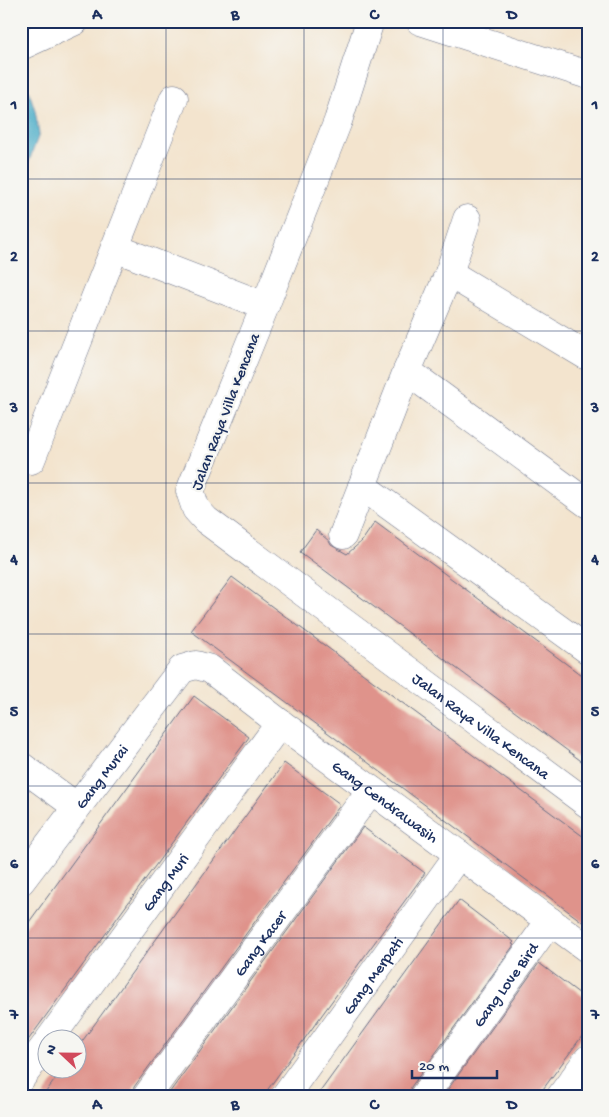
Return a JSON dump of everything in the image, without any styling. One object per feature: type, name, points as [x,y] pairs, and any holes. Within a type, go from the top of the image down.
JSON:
[{"type":"street","points":[[22,46],[75,21]]},
{"type":"street","name":"Jalan Raya Villa Kencana","points":[[370,21],[338,121],[190,491],[196,509],[206,520],[588,804]]},
{"type":"street","points":[[420,21],[588,76]]},
{"type":"street","points":[[31,460],[174,98]]},
{"type":"street","points":[[342,535],[407,371],[449,273],[468,219]]},
{"type":"street","points":[[115,248],[265,306]]},
{"type":"street","points":[[449,273],[588,356]]},
{"type":"street","points":[[407,371],[588,504]]},
{"type":"street","points":[[362,486],[588,650]]},
{"type":"street","name":"Gang Cendrawasih","points":[[182,669],[196,665],[210,669],[280,723],[588,949]]},
{"type":"street","name":"Gang Murai","points":[[21,881],[182,669]]},
{"type":"street","name":"Gang Muri","points":[[56,1030],[280,723]]},
{"type":"street","points":[[21,766],[77,807]]},
{"type":"street","name":"Gang Kacer","points":[[147,1096],[371,790]]},
{"type":"street","name":"Gang Merpati","points":[[285,1096],[459,854]]},
{"type":"street","name":"Gang Love Bird","points":[[424,1096],[550,921]]},
{"type":"street","name":"Gang Muri","points":[[21,1078],[38,1055]]},
{"type":"street","points":[[561,1096],[588,1059]]},
{"type":"water","points":[[21,67],[35,110],[39,134],[21,183]]},
{"type":"building","points":[[375,522],[588,680],[588,766],[300,552],[316,530],[331,545],[347,554],[362,541]]},
{"type":"building","points":[[232,577],[588,840],[588,926],[191,631]]},
{"type":"building","points":[[194,696],[249,737],[21,1050],[21,933]]},
{"type":"building","points":[[284,763],[340,804],[134,1087],[132,1096],[43,1096],[55,1080],[88,1080],[88,1033]]},
{"type":"building","points":[[363,827],[425,873],[263,1096],[167,1096]]},
{"type":"building","points":[[459,900],[514,942],[512,944],[514,945],[411,1087],[409,1096],[317,1096]]},
{"type":"building","points":[[539,963],[588,1000],[588,1028],[538,1096],[443,1096]]}]
